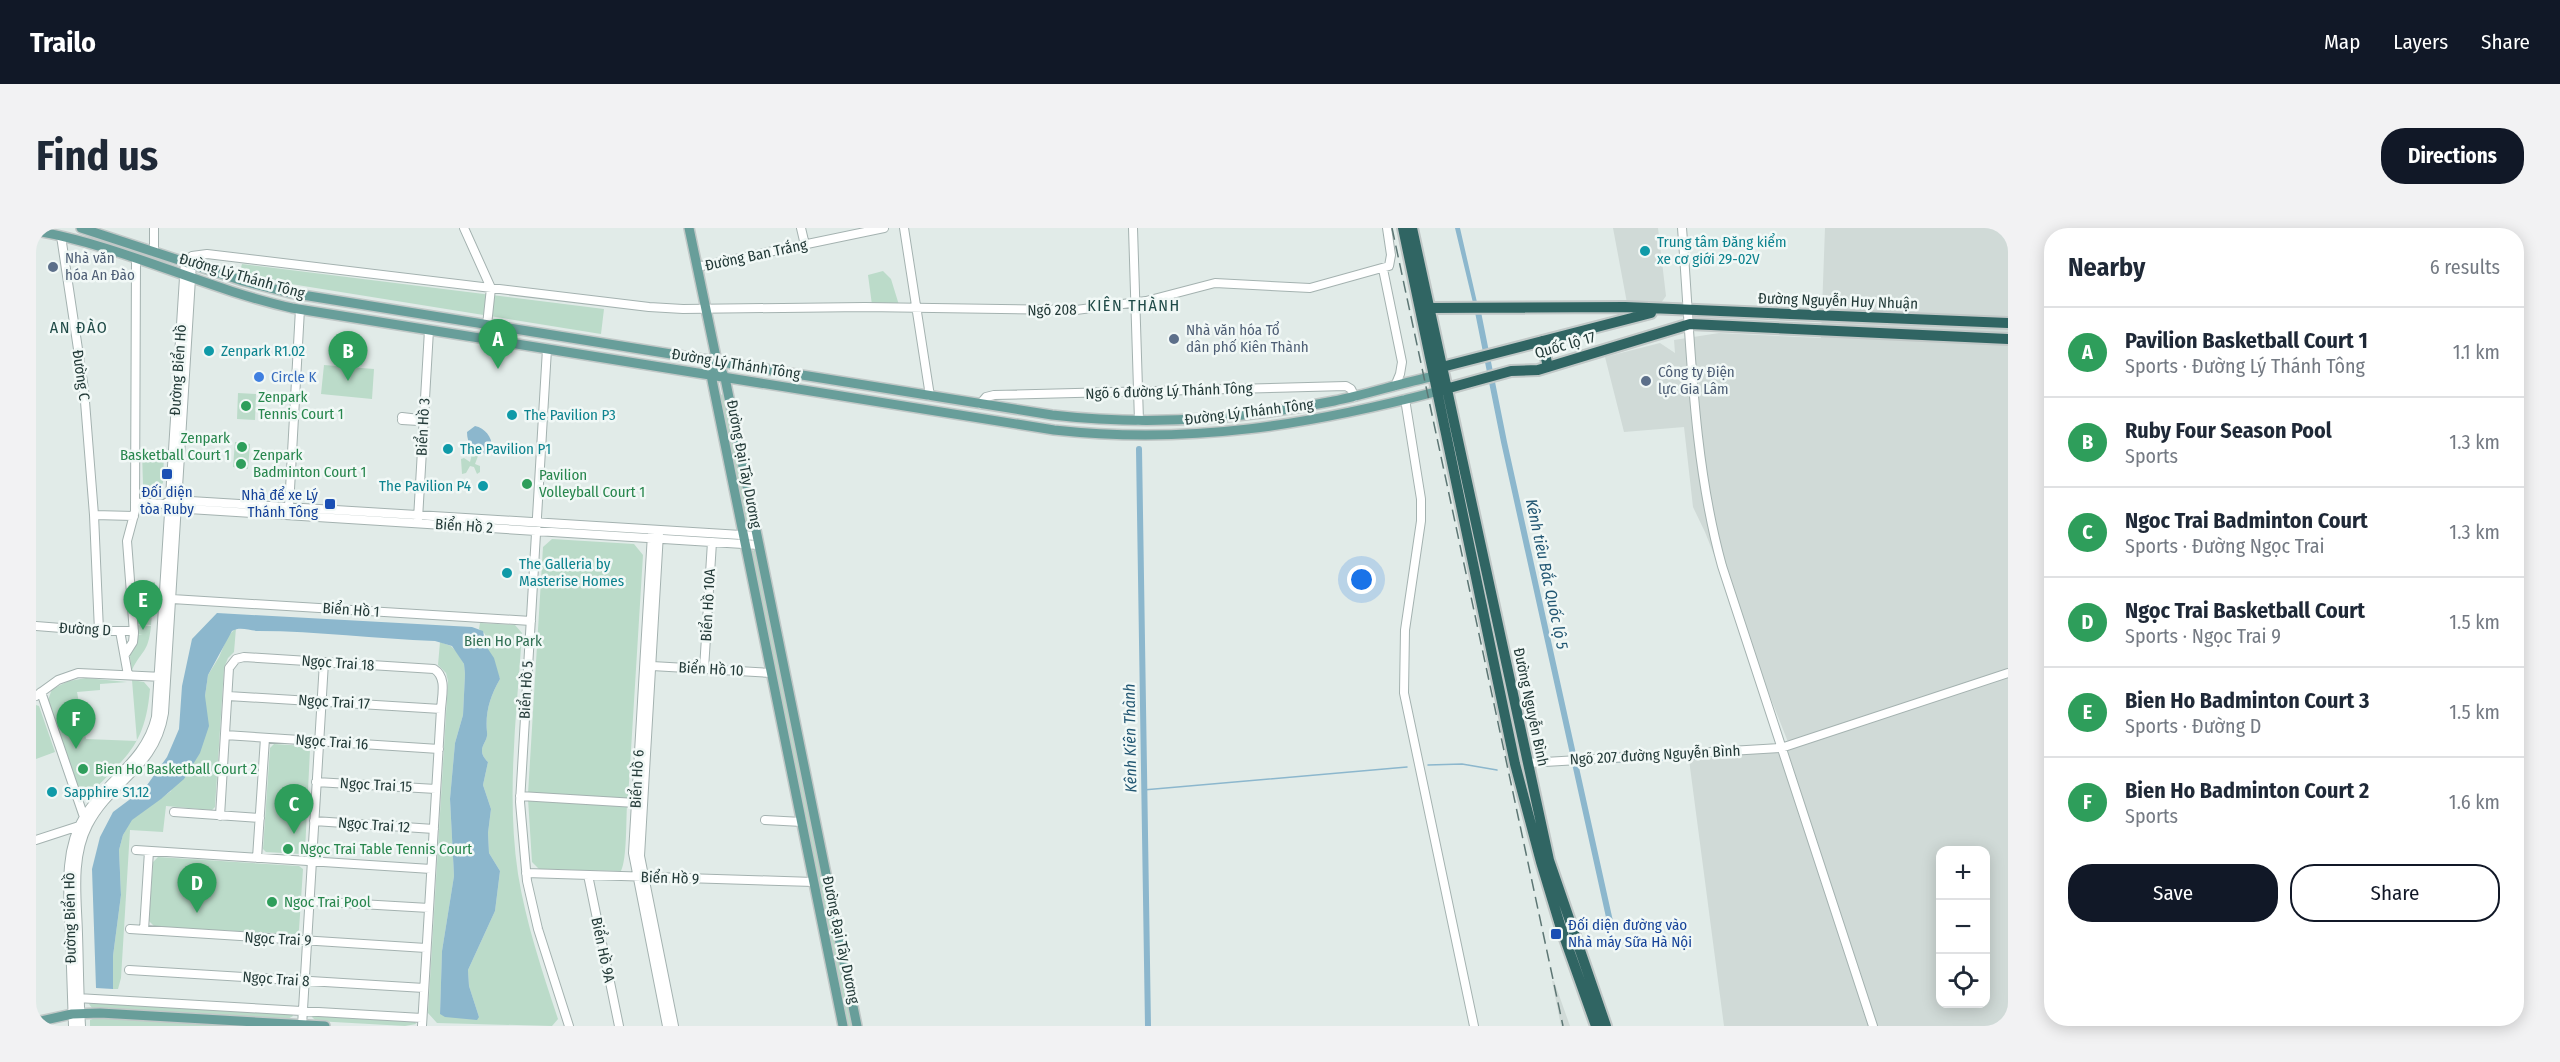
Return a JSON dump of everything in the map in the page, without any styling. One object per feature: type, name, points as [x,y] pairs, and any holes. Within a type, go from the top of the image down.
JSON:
[{"type":"highway","points":[[1403,228],[1444,390]]},
{"type":"highway","points":[[1412,228],[1429,308],[1439,371]]},
{"type":"highway","points":[[1429,308],[1485,306],[1666,310]]},
{"type":"highway","name":"Quốc lộ 17","points":[[1439,371],[1475,358],[1666,310]]},
{"type":"highway","name":"Đường Nguyễn Huy Nhuận","points":[[1666,310],[2008,323]]},
{"type":"highway","points":[[1931,320],[1931,335]]},
{"type":"highway","name":"Quốc lộ 17","points":[[1444,390],[1497,374],[1548,367],[1690,324]]},
{"type":"highway","name":"Đường Nguyễn Huy Nhuận","points":[[1690,324],[2008,339]]},
{"type":"highway","points":[[1542,341],[1548,367]]},
{"type":"highway","name":"Đường Nguyễn Bình","points":[[1444,390],[1549,860],[1606,1026]]},
{"type":"highway","name":"Đường Nguyễn Bình","points":[[1444,390],[1515,764],[1554,904],[1596,1026]]},
{"type":"highway","points":[[1515,764],[1528,763]]},
{"type":"main road","name":"Đường Lý Thánh Tông","points":[[81,228],[103,232],[154,252],[290,293],[1078,418],[1139,421],[1229,418],[1325,403],[1412,382],[1439,371]]},
{"type":"main road","name":"Đường Đại Tây Dương","points":[[689,228],[717,362],[725,378],[857,1026]]},
{"type":"main road","name":"Đường Lý Thánh Tông","points":[[36,231],[61,236],[261,300],[300,309],[1030,427],[1104,434],[1172,435],[1242,431],[1327,418],[1444,390]]},
{"type":"main road","points":[[711,375],[717,362]]},
{"type":"main road","name":"Đường Đại Tây Dương","points":[[711,375],[843,1026]]},
{"type":"main road","points":[[1325,403],[1327,418]]},
{"type":"main road","points":[[1030,427],[1031,412]]},
{"type":"main road","points":[[36,1022],[76,1013],[325,1026]]},
{"type":"street","points":[[154,228],[154,252]]},
{"type":"street","points":[[464,228],[491,288],[487,325]]},
{"type":"street","points":[[801,228],[805,245]]},
{"type":"street","name":"Đường Ban Trắng","points":[[697,267],[884,228]]},
{"type":"street","points":[[904,228],[930,396]]},
{"type":"street","points":[[1133,228],[1139,421]]},
{"type":"street","points":[[1387,228],[1391,258],[1389,266],[1383,269],[1402,362],[1412,382]]},
{"type":"street","points":[[1682,228],[1702,477],[1710,525],[1873,1026]]},
{"type":"street","name":"Đường C","points":[[61,236],[84,389],[94,515],[99,631]]},
{"type":"street","name":"Ngõ 208","points":[[189,261],[207,254],[649,307],[706,308],[1071,310],[1134,303],[1166,297],[1210,284],[1245,283],[1304,288],[1324,286],[1383,269]]},
{"type":"street","points":[[126,653],[133,642],[134,631],[127,541],[134,516],[135,502],[136,260]]},
{"type":"street","name":"Đường Biển Hồ","points":[[162,677],[189,261]]},
{"type":"street","points":[[288,507],[300,309]]},
{"type":"street","name":"Biển Hồ 3","points":[[418,519],[429,330]]},
{"type":"street","name":"Biển Hồ 5","points":[[547,349],[520,796],[526,873],[538,929],[569,1026]]},
{"type":"street","points":[[1395,386],[1401,374],[1402,362]]},
{"type":"street","name":"Ngõ 6 đường Lý Thánh Tông","points":[[980,404],[986,397],[994,395],[1346,386],[1352,389],[1355,396]]},
{"type":"street","points":[[1405,399],[1421,500],[1421,521],[1405,630],[1404,693],[1474,1026]]},
{"type":"street","points":[[135,502],[172,504]]},
{"type":"street","name":"Đường Biển Hồ","points":[[72,1026],[76,1013],[76,998],[68,874],[84,824],[96,801],[137,758],[147,742],[156,717],[172,599],[172,504]]},
{"type":"street","name":"Biển Hồ 2","points":[[172,504],[288,507],[418,519]]},
{"type":"street","name":"Biển Hồ 2","points":[[172,504],[758,541]]},
{"type":"street","points":[[94,515],[134,516]]},
{"type":"street","name":"Biển Hồ 2","points":[[656,534],[712,542],[744,540]]},
{"type":"street","name":"Biển Hồ 6","points":[[656,534],[640,877],[667,1026]]},
{"type":"street","name":"Biển Hồ 6","points":[[656,534],[633,853],[674,1026]]},
{"type":"street","name":"Biển Hồ 10A","points":[[704,669],[712,542]]},
{"type":"street","name":"Biển Hồ 1","points":[[172,599],[531,621]]},
{"type":"street","name":"Đường D","points":[[36,626],[134,631]]},
{"type":"street","points":[[120,631],[126,653],[128,675]]},
{"type":"street","name":"Ngọc Trai 18","points":[[228,696],[229,668],[232,662],[244,657],[434,669],[442,676],[441,709]]},
{"type":"street","points":[[302,1025],[324,662]]},
{"type":"street","name":"Biển Hồ 10","points":[[651,666],[771,673]]},
{"type":"street","name":"Ngõ 207 đường Nguyễn Bình","points":[[1528,763],[1781,748],[2008,673]]},
{"type":"street","points":[[36,840],[84,824],[38,694],[58,680],[72,674],[162,677]]},
{"type":"street","points":[[220,816],[228,696]]},
{"type":"street","name":"Ngọc Trai 17","points":[[228,696],[441,709]]},
{"type":"street","points":[[76,998],[303,1011],[422,1022],[441,709]]},
{"type":"street","name":"Ngọc Trai 16","points":[[225,735],[439,749]]},
{"type":"street","points":[[257,858],[265,738]]},
{"type":"street","name":"Ngọc Trai 15","points":[[316,782],[436,789]]},
{"type":"street","points":[[520,796],[636,803]]},
{"type":"street","points":[[174,812],[260,818]]},
{"type":"street","points":[[765,820],[802,822]]},
{"type":"street","name":"Ngọc Trai 12","points":[[314,821],[434,829]]},
{"type":"street","points":[[136,850],[432,869]]},
{"type":"street","points":[[144,930],[149,851]]},
{"type":"street","name":"Biển Hồ 9","points":[[526,873],[814,882]]},
{"type":"street","name":"Biển Hồ 9A","points":[[588,875],[619,1026]]},
{"type":"street","points":[[309,901],[429,908]]},
{"type":"street","name":"Ngọc Trai 9","points":[[130,929],[426,948]]},
{"type":"street","name":"Ngọc Trai 8","points":[[129,970],[424,988]]},
{"type":"street","name":"Đường Biển Hồ","points":[[76,1013],[81,1026]]},
{"type":"shaded area","points":[[1613,228],[1658,228],[1666,296],[1661,303],[1627,303]]},
{"type":"shaded area","points":[[1825,228],[2008,228],[2008,1026],[1724,1026],[1688,752],[1788,742],[1693,507],[1684,427],[1624,432],[1605,357],[1660,343],[1675,353],[1674,340],[1719,333],[1821,338]]},
{"type":"shaded area","points":[[1552,981],[1554,981],[1570,1026],[1561,1026]]},
{"type":"green space","points":[[242,264],[604,309],[601,334],[291,284],[240,271]]},
{"type":"green space","points":[[883,271],[891,279],[899,305],[872,305],[868,275]]},
{"type":"green space","points":[[324,365],[374,369],[372,399],[321,394]]},
{"type":"green space","name":"Zenpark Tennis Court 1","points":[[238,393],[256,394],[255,420],[237,419]]},
{"type":"green space","points":[[722,394],[749,517],[747,523],[744,518],[719,398]]},
{"type":"green space","points":[[235,442],[250,444],[248,469],[233,467]]},
{"type":"green space","points":[[142,452],[164,452],[163,483],[154,491],[148,491],[143,485]]},
{"type":"green space","points":[[472,454],[478,456],[475,464],[480,466],[480,472],[477,474],[474,467],[470,466],[466,473],[462,474],[461,459],[464,458],[470,462]]},
{"type":"green space","points":[[552,539],[634,544],[643,555],[628,799],[528,794],[543,547]]},
{"type":"green space","points":[[754,550],[853,1026],[847,1026],[751,552]]},
{"type":"green space","points":[[139,581],[155,582],[151,625],[136,624]]},
{"type":"green space","name":"Bien Ho Park","points":[[480,623],[515,625],[522,633],[513,783],[515,844],[525,911],[558,1019],[552,1026],[437,1023],[428,1013],[448,681],[446,673],[438,665],[440,642],[451,646],[456,651],[464,664],[465,674],[463,715],[455,743],[450,799],[454,876],[442,951],[440,1014],[479,1017],[469,986],[468,970],[495,911],[500,871],[489,853],[488,833],[491,809],[483,785],[488,762],[482,749],[487,736],[489,705],[500,679],[486,646],[485,634],[479,629]]},
{"type":"green space","points":[[136,625],[151,626],[146,647],[132,670],[129,651],[137,635],[143,635],[136,634]]},
{"type":"green space","points":[[236,628],[234,652],[228,658],[224,668],[215,807],[212,810],[166,806],[163,832],[130,830],[121,978],[118,989],[113,989],[113,956],[121,895],[119,850],[123,835],[131,820],[171,791],[205,696],[208,675],[228,636]]},
{"type":"green space","points":[[86,678],[127,682],[100,684],[100,690],[77,692],[86,739],[136,741],[123,760],[89,795],[80,793],[48,700],[52,689],[69,681]]},
{"type":"green space","points":[[132,680],[144,682],[150,689],[144,725],[137,740]]},
{"type":"green space","points":[[36,705],[39,706],[55,752],[36,759]]},
{"type":"green space","points":[[274,744],[306,746],[310,750],[305,851],[300,854],[266,852],[263,849],[270,748]]},
{"type":"green space","points":[[528,799],[627,805],[625,849],[621,871],[539,869],[532,862]]},
{"type":"green space","points":[[158,857],[299,866],[303,869],[299,930],[295,934],[155,927],[149,921],[153,862]]},
{"type":"green space","points":[[92,1002],[292,1014],[293,1016],[288,1019],[92,1008],[89,1004]]},
{"type":"green space","points":[[313,1015],[415,1021],[416,1024],[405,1026],[316,1021]]},
{"type":"green space","points":[[98,1017],[255,1026],[90,1026],[90,1020]]},
{"type":"water","points":[[1455,228],[1460,228],[1479,311],[1474,307]]},
{"type":"water","points":[[475,426],[485,431],[491,440],[492,447],[485,454],[474,449],[468,440],[467,432]]},
{"type":"water","points":[[217,613],[472,627],[483,631],[486,646],[494,658],[500,679],[489,705],[487,736],[482,753],[488,762],[483,785],[491,809],[488,833],[489,853],[500,871],[495,911],[468,970],[469,986],[479,1017],[477,1020],[445,1017],[440,1014],[442,951],[454,876],[450,799],[455,743],[463,715],[465,674],[464,664],[452,646],[435,641],[303,632],[242,629],[232,631],[208,675],[205,696],[209,726],[200,753],[184,779],[132,820],[123,835],[119,850],[121,895],[113,956],[113,989],[96,988],[92,869],[100,837],[113,812],[145,788],[167,757],[179,729],[182,686],[192,639]]},
{"type":"waterway","name":"Kênh tiêu Bắc Quốc lộ 5","points":[[1477,307],[1504,442],[1611,926]]},
{"type":"waterway","name":"Kênh Kiên Thành","points":[[1139,449],[1148,1026]]},
{"type":"waterway","points":[[1613,762],[1695,759]]},
{"type":"waterway","points":[[1428,765],[1462,764],[1497,770]]},
{"type":"waterway","points":[[1143,790],[1407,767]]},
{"type":"railway","points":[[1392,228],[1563,1026]]},
{"type":"place","name":"Trung tâm Đăng kiểm xe cơ giới 29-02V","points":[[1645,251]]},
{"type":"place","name":"Nhà văn hóa An Đào","points":[[53,267]]},
{"type":"place","name":"Nhà văn hóa Tổ dân phố Kiên Thành","points":[[1174,339]]},
{"type":"place","name":"Zenpark R1.02","points":[[209,351]]},
{"type":"place","name":"Pavilion Basketball Court 1","points":[[498,369]]},
{"type":"place","name":"Circle K","points":[[259,377]]},
{"type":"place","name":"Ruby Four Season Pool","points":[[348,381]]},
{"type":"place","name":"Công ty Điện lực Gia Lâm","points":[[1646,381]]},
{"type":"place","name":"Zenpark Tennis Court 1","points":[[246,406]]},
{"type":"place","name":"The Pavilion P3","points":[[512,415]]},
{"type":"place","name":"Zenpark Basketball Court 1","points":[[242,447]]},
{"type":"place","name":"The Pavilion P1","points":[[448,449]]},
{"type":"place","name":"Zenpark Badminton Court 1","points":[[241,464]]},
{"type":"place","name":"Đối diện tòa Ruby","points":[[167,474]]},
{"type":"place","name":"Pavilion Volleyball Court 1","points":[[527,484]]},
{"type":"place","name":"The Pavilion P4","points":[[483,486]]},
{"type":"place","name":"Nhà để xe Lý Thánh Tông","points":[[330,504]]},
{"type":"place","name":"The Galleria by Masterise Homes","points":[[507,573]]},
{"type":"place","name":"Bien Ho Badminton Court 3","points":[[143,630]]},
{"type":"place","name":"Bien Ho Badminton Court 2","points":[[76,749]]},
{"type":"place","name":"Bien Ho Basketball Court 2","points":[[83,769]]},
{"type":"place","name":"Sapphire S1.12","points":[[52,792]]},
{"type":"place","name":"Ngoc Trai Badminton Court","points":[[294,834]]},
{"type":"place","name":"Ngọc Trai Table Tennis Court","points":[[288,849]]},
{"type":"place","name":"Ngoc Trai Pool","points":[[272,902]]},
{"type":"place","name":"Ngọc Trai Basketball Court","points":[[197,913]]},
{"type":"place","name":"Đối diện đường vào Nhà máy Sữa Hà Nội","points":[[1556,934]]},
{"type":"district","name":"KIÊN THÀNH","points":[[1134,305]]},
{"type":"district","name":"AN ĐÀO","points":[[79,327]]}]
